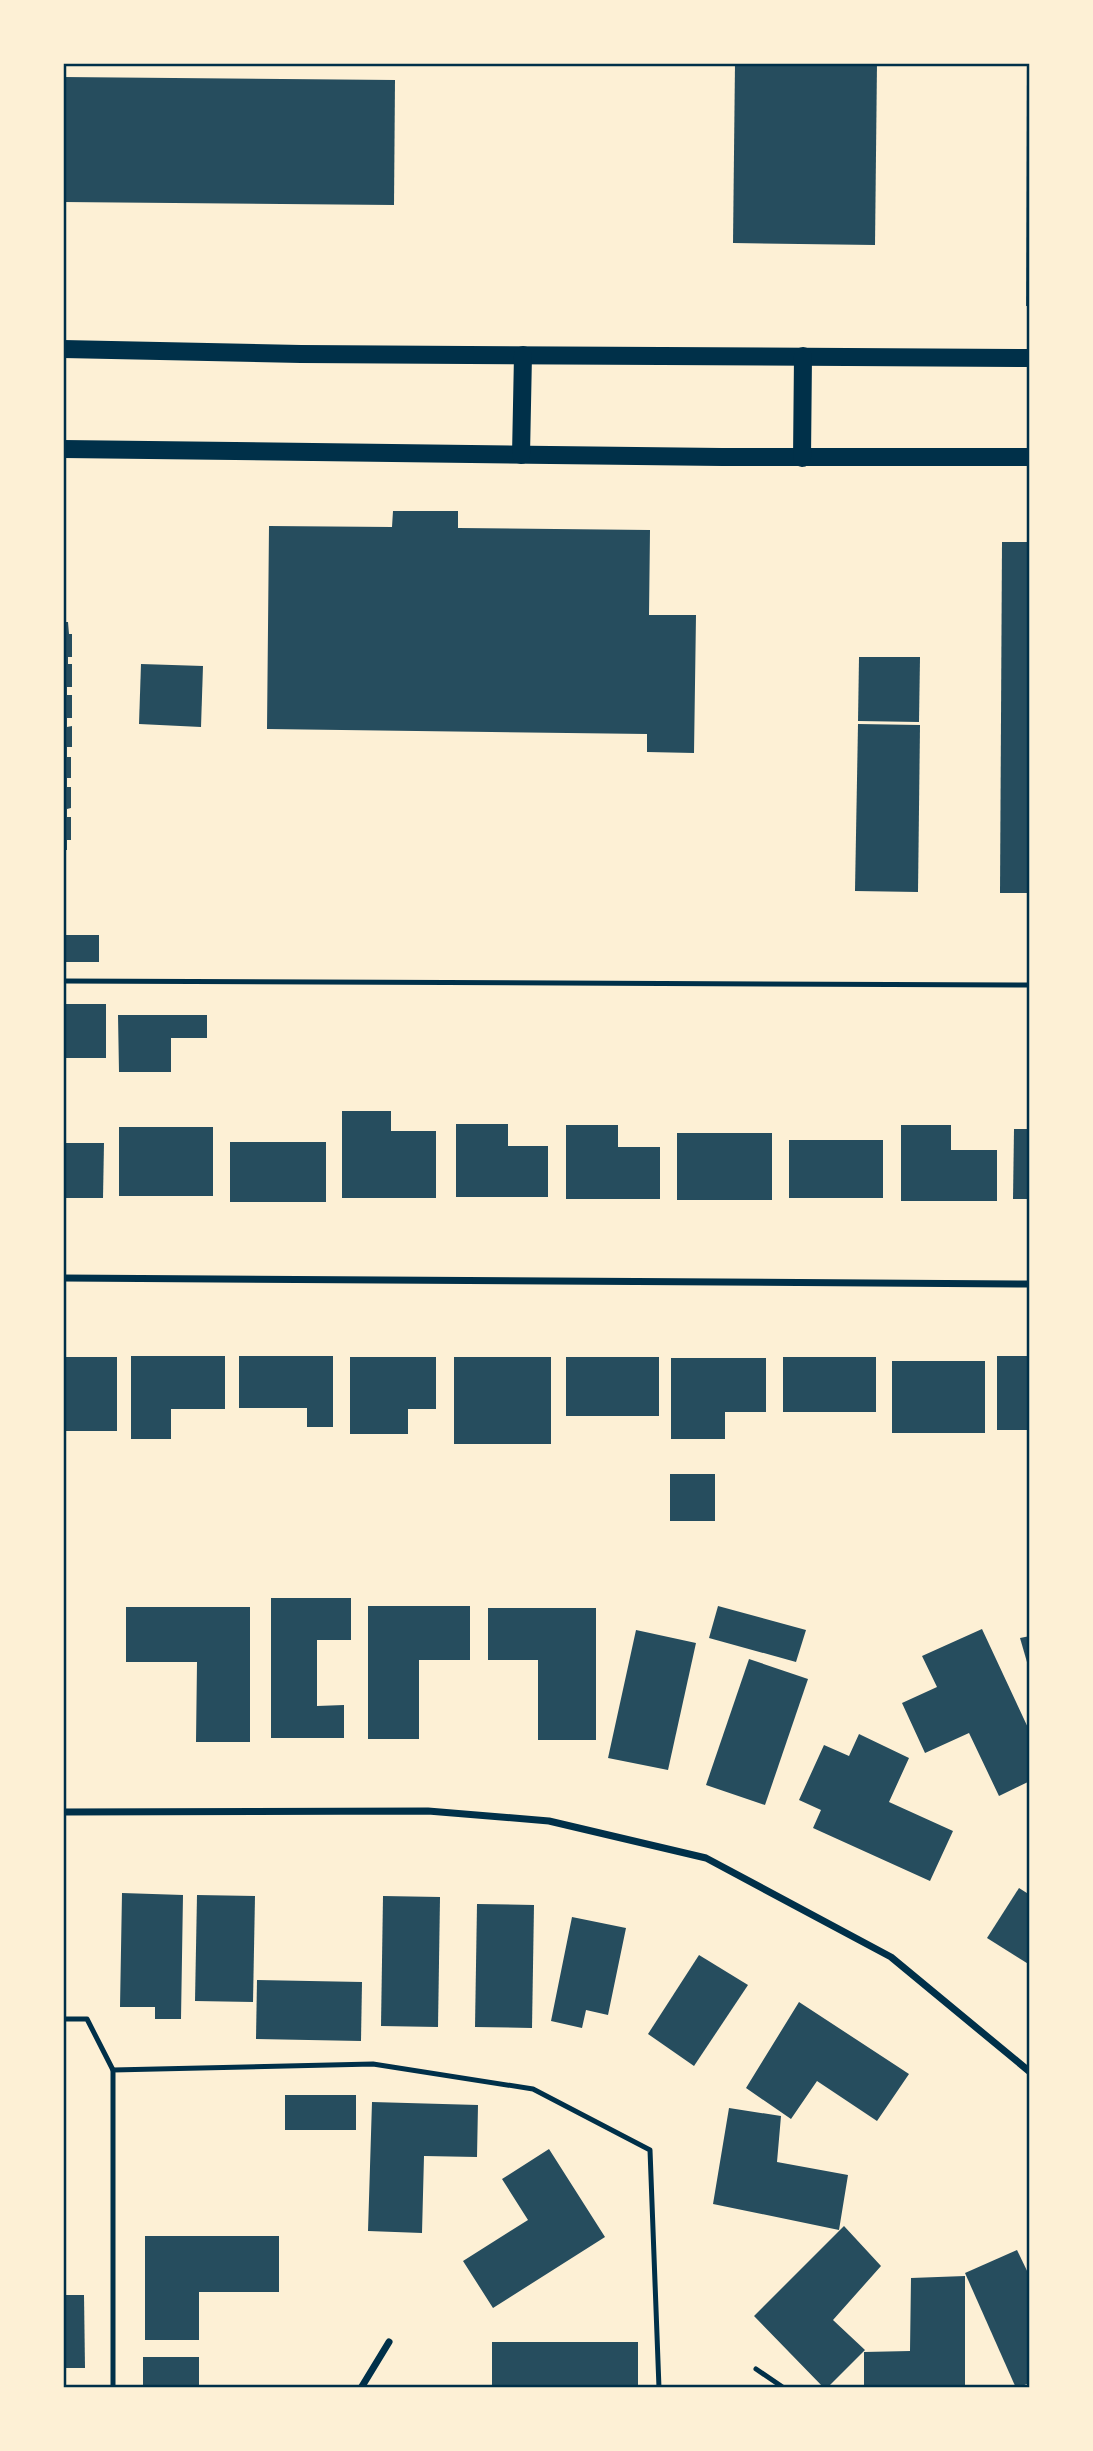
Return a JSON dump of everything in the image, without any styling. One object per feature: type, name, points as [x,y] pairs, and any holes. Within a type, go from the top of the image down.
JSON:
[{"type":"main road","points":[[63,349],[1030,358]]},
{"type":"main road","points":[[521,455],[523,355]]},
{"type":"main road","points":[[802,458],[803,356]]},
{"type":"main road","points":[[63,449],[802,458],[1030,457]]},
{"type":"street","points":[[63,1278],[1030,1284]]},
{"type":"street","points":[[63,1812],[428,1811],[549,1821],[706,1858],[891,1957],[1030,2072]]},
{"type":"street","points":[[361,2388],[388,2342]]},
{"type":"lane","points":[[63,982],[1030,985]]},
{"type":"lane","points":[[63,2018],[87,2019],[113,2070],[113,2388]]},
{"type":"lane","points":[[113,2070],[373,2064],[533,2089],[650,2150],[659,2388]]},
{"type":"lane","points":[[755,2370],[784,2388]]},
{"type":"building","points":[[735,63],[877,63],[875,245],[733,243]]},
{"type":"building","points":[[1027,63],[1030,63],[1030,306],[1026,306]]},
{"type":"building","points":[[63,77],[395,80],[394,205],[63,202]]},
{"type":"building","points":[[393,511],[458,511],[458,528],[650,530],[649,615],[696,615],[694,753],[647,752],[647,734],[267,729],[269,526],[392,527]]},
{"type":"building","points":[[1002,542],[1030,542],[1030,893],[1000,893]]},
{"type":"building","points":[[63,622],[68,622],[69,634],[72,634],[72,657],[68,657],[68,664],[72,664],[72,687],[67,687],[67,695],[72,695],[72,718],[67,718],[67,727],[72,726],[72,747],[67,747],[67,757],[71,757],[71,778],[67,778],[67,787],[71,787],[71,808],[67,809],[67,817],[71,817],[71,840],[67,840],[67,850],[63,850]]},
{"type":"building","points":[[859,657],[920,657],[919,722],[858,721]]},
{"type":"building","points":[[141,664],[203,666],[201,727],[139,724]]},
{"type":"building","points":[[858,724],[920,725],[918,892],[855,891]]},
{"type":"building","points":[[63,935],[99,935],[99,962],[63,962]]},
{"type":"building","points":[[63,1004],[106,1004],[106,1058],[63,1058]]},
{"type":"building","points":[[118,1015],[207,1015],[207,1038],[171,1038],[171,1072],[119,1072]]},
{"type":"building","points":[[342,1111],[391,1111],[391,1131],[436,1131],[436,1198],[342,1198]]},
{"type":"building","points":[[456,1124],[508,1124],[508,1146],[548,1146],[548,1197],[456,1197]]},
{"type":"building","points":[[566,1125],[618,1125],[618,1147],[660,1147],[660,1199],[566,1199]]},
{"type":"building","points":[[901,1125],[951,1125],[951,1150],[997,1150],[997,1201],[901,1201]]},
{"type":"building","points":[[119,1127],[213,1127],[213,1196],[119,1196]]},
{"type":"building","points":[[1014,1129],[1030,1129],[1030,1199],[1013,1199]]},
{"type":"building","points":[[677,1133],[772,1133],[772,1200],[677,1200]]},
{"type":"building","points":[[789,1140],[883,1140],[883,1198],[789,1198]]},
{"type":"building","points":[[230,1142],[326,1142],[326,1202],[230,1202]]},
{"type":"building","points":[[63,1143],[104,1143],[103,1198],[63,1198]]},
{"type":"building","points":[[131,1356],[225,1356],[225,1409],[171,1409],[171,1439],[131,1439]]},
{"type":"building","points":[[239,1356],[333,1356],[333,1427],[307,1427],[307,1408],[239,1408]]},
{"type":"building","points":[[997,1356],[1030,1356],[1030,1430],[997,1430]]},
{"type":"building","points":[[63,1357],[117,1357],[117,1431],[63,1431]]},
{"type":"building","points":[[350,1357],[436,1357],[436,1409],[408,1409],[408,1434],[350,1434]]},
{"type":"building","points":[[454,1357],[551,1357],[551,1444],[454,1444]]},
{"type":"building","points":[[566,1357],[659,1357],[659,1416],[566,1416]]},
{"type":"building","points":[[783,1357],[876,1357],[876,1412],[783,1412]]},
{"type":"building","points":[[671,1358],[766,1358],[766,1412],[725,1412],[725,1439],[671,1439]]},
{"type":"building","points":[[892,1361],[985,1361],[985,1433],[892,1433]]},
{"type":"building","points":[[670,1474],[715,1474],[715,1521],[670,1521]]},
{"type":"building","points":[[271,1598],[351,1598],[351,1640],[317,1640],[317,1706],[344,1705],[344,1738],[271,1738]]},
{"type":"building","points":[[368,1606],[470,1606],[470,1660],[419,1660],[419,1739],[368,1739]]},
{"type":"building","points":[[718,1606],[806,1630],[796,1662],[709,1638]]},
{"type":"building","points":[[126,1607],[250,1607],[250,1742],[196,1742],[197,1662],[126,1662]]},
{"type":"building","points":[[488,1608],[596,1608],[596,1740],[538,1740],[538,1660],[488,1660]]},
{"type":"building","points":[[982,1629],[1030,1732],[1030,1781],[999,1796],[969,1733],[925,1753],[902,1703],[937,1687],[922,1656]]},
{"type":"building","points":[[636,1630],[696,1643],[668,1770],[608,1758]]},
{"type":"building","points":[[1030,1636],[1030,1669],[1029,1669],[1020,1638]]},
{"type":"building","points":[[749,1659],[808,1679],[765,1805],[706,1785]]},
{"type":"building","points":[[859,1734],[909,1758],[889,1802],[953,1831],[930,1881],[813,1828],[821,1810],[799,1800],[824,1745],[849,1756]]},
{"type":"building","points":[[1019,1888],[1030,1895],[1030,1965],[987,1938]]},
{"type":"building","points":[[122,1893],[183,1895],[181,2019],[155,2019],[155,2007],[120,2007]]},
{"type":"building","points":[[197,1895],[255,1896],[253,2002],[195,2001]]},
{"type":"building","points":[[383,1896],[440,1897],[438,2027],[381,2026]]},
{"type":"building","points":[[477,1904],[534,1905],[532,2028],[475,2027]]},
{"type":"building","points":[[572,1917],[626,1928],[608,2015],[586,2010],[582,2028],[551,2021]]},
{"type":"building","points":[[699,1955],[748,1985],[694,2066],[648,2034]]},
{"type":"building","points":[[257,1980],[362,1982],[361,2041],[256,2039]]},
{"type":"building","points":[[799,2002],[909,2074],[877,2121],[817,2081],[791,2119],[746,2088]]},
{"type":"building","points":[[285,2095],[356,2095],[356,2130],[285,2130]]},
{"type":"building","points":[[372,2102],[478,2105],[477,2157],[424,2156],[422,2233],[368,2231]]},
{"type":"building","points":[[729,2108],[781,2116],[777,2162],[848,2175],[839,2230],[713,2204]]},
{"type":"building","points":[[549,2149],[605,2237],[493,2308],[463,2261],[528,2220],[502,2179]]},
{"type":"building","points":[[844,2226],[881,2266],[833,2320],[865,2350],[824,2388],[754,2316]]},
{"type":"building","points":[[145,2236],[279,2236],[279,2292],[199,2292],[199,2340],[145,2340]]},
{"type":"building","points":[[1017,2250],[1030,2277],[1030,2383],[1016,2388],[965,2273]]},
{"type":"building","points":[[965,2276],[965,2388],[864,2388],[864,2352],[910,2351],[911,2278]]},
{"type":"building","points":[[63,2295],[84,2295],[85,2368],[63,2368]]},
{"type":"building","points":[[492,2342],[638,2342],[638,2388],[492,2388]]},
{"type":"building","points":[[143,2357],[199,2357],[199,2388],[143,2388]]}]
